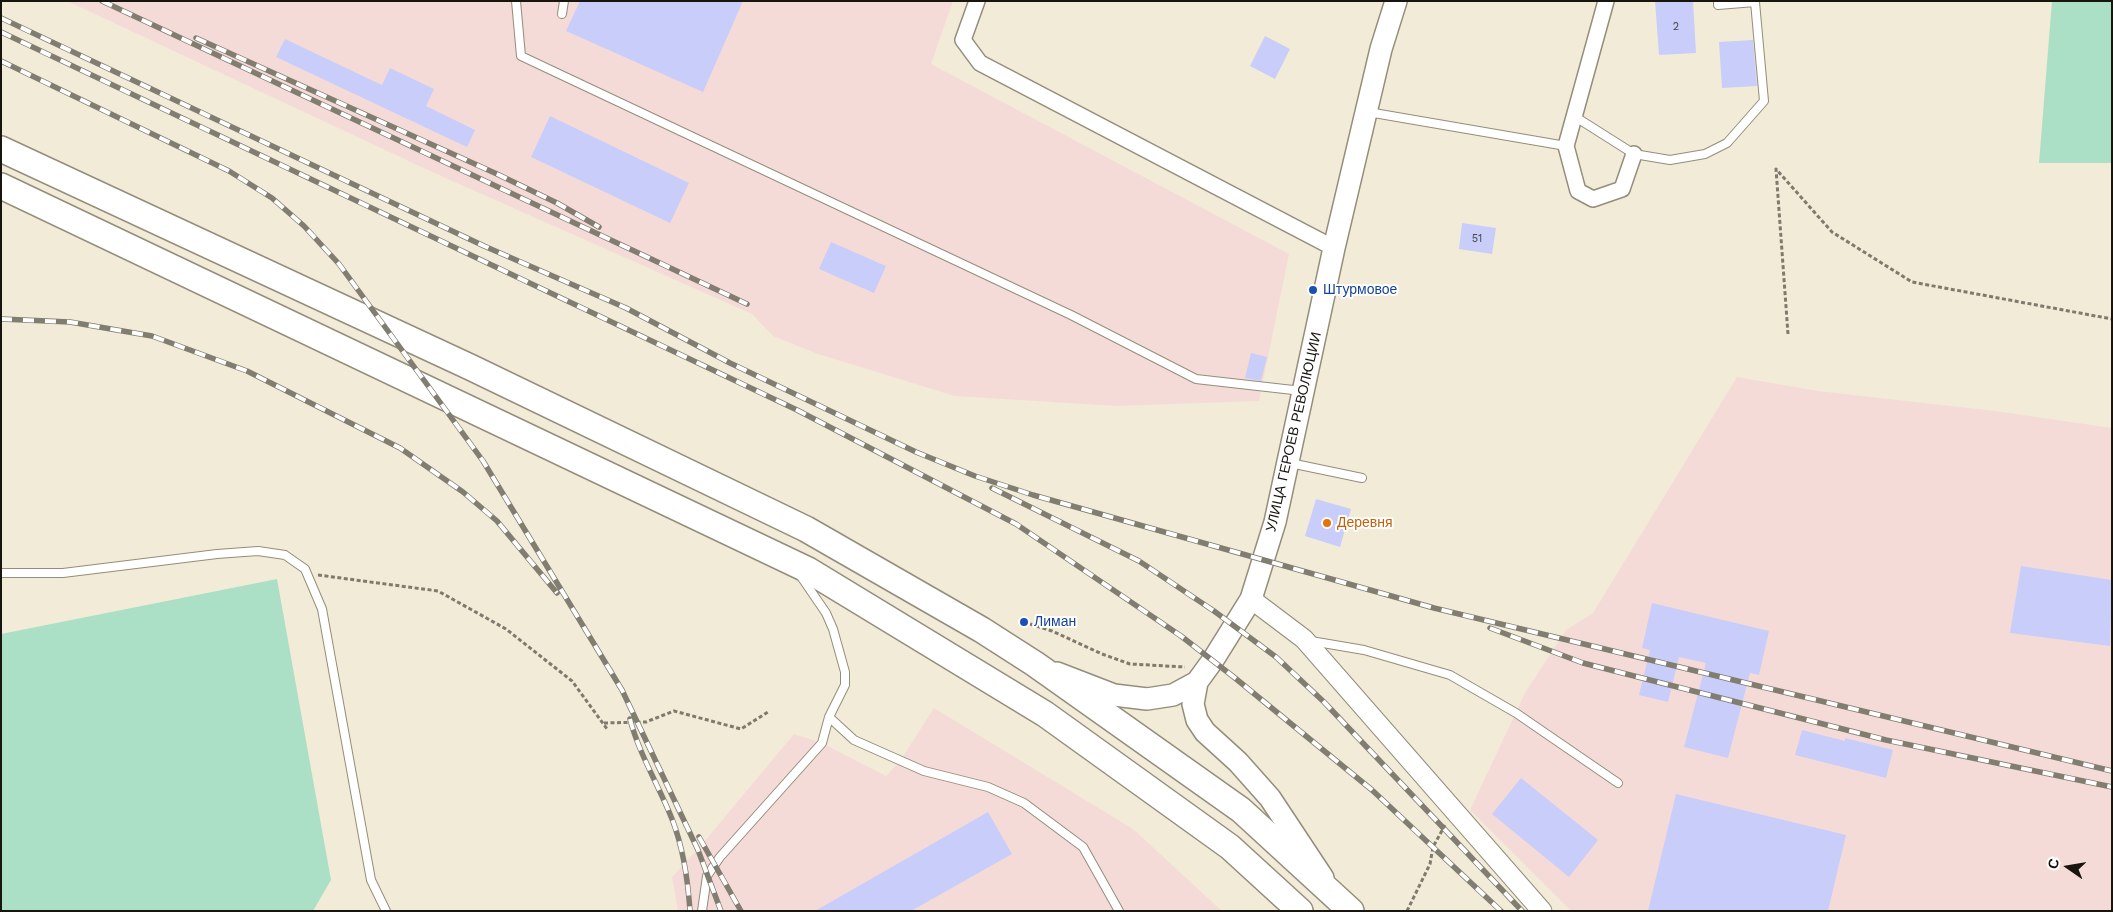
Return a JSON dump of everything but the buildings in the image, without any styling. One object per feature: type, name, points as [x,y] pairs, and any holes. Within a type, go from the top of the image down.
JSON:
[{"type":"highway","points":[[1,149],[470,367],[806,529],[982,630],[1034,664],[1241,810],[1344,904]]},
{"type":"highway","points":[[1,186],[808,570],[1044,714],[1230,847],[1300,911]]},
{"type":"main road","name":"УЛИЦА ГЕРОЕВ РЕВОЛЮЦИИ","points":[[1034,664],[1114,694],[1147,699],[1173,695],[1202,675],[1251,599],[1275,522],[1334,248],[1381,49],[1396,1]]},
{"type":"main road","points":[[1202,675],[1193,704],[1197,720],[1205,732],[1238,762],[1270,798],[1344,904]]},
{"type":"street","points":[[977,1],[964,40],[980,63],[1334,248]]},
{"type":"street","points":[[1606,1],[1566,146],[1578,191],[1594,199],[1622,190],[1634,154]]},
{"type":"street","points":[[1251,599],[1304,639],[1542,911]]},
{"type":"lane","points":[[516,1],[521,56],[1071,315],[1196,379],[1304,391]]},
{"type":"lane","points":[[562,14],[564,1]]},
{"type":"lane","points":[[1574,115],[1634,154],[1670,160],[1705,154],[1727,143],[1764,101],[1755,2],[1718,5],[1718,1]]},
{"type":"lane","points":[[1366,112],[1566,146]]},
{"type":"lane","points":[[1288,463],[1362,478]]},
{"type":"lane","points":[[1,573],[63,573],[217,554],[258,551],[285,555],[305,569],[322,609],[371,880],[386,911]]},
{"type":"lane","points":[[702,911],[707,876],[714,864],[822,743],[829,716],[845,685],[845,672],[836,638],[826,614],[792,563]]},
{"type":"lane","points":[[1304,639],[1364,650],[1450,676],[1516,713],[1618,783]]},
{"type":"lane","points":[[829,716],[854,740],[924,772],[988,787],[1024,803],[1083,847],[1119,911]]},
{"type":"path","points":[[1788,334],[1776,169],[1832,232],[1912,282],[2112,319]]},
{"type":"path","points":[[307,574],[438,591],[506,629],[572,680],[607,729]]},
{"type":"path","points":[[1024,622],[1052,631],[1102,654],[1130,664],[1202,675]]},
{"type":"path","points":[[603,723],[646,722],[674,711],[741,728],[768,712]]},
{"type":"path","points":[[1407,911],[1430,864],[1433,847],[1452,810]]},
{"type":"shaded area","points":[[67,1],[953,1],[931,64],[1289,254],[1259,401],[1116,406],[955,396],[818,354],[773,336],[752,314],[430,171]]},
{"type":"shaded area","points":[[1737,377],[1818,391],[1995,411],[2112,428],[2112,911],[1571,911],[1470,810],[1525,693],[1566,630],[1593,613]]},
{"type":"shaded area","points":[[934,708],[1133,829],[1222,911],[678,911],[672,877],[698,849],[794,734],[822,743],[886,776],[900,761]]},
{"type":"green space","points":[[2052,1],[2112,1],[2112,163],[2039,163]]},
{"type":"green space","points":[[277,579],[331,880],[313,911],[1,911],[1,634]]},
{"type":"railway","points":[[102,1],[747,304]]},
{"type":"railway","points":[[1,18],[484,246],[626,308],[730,363],[916,452],[975,476],[1033,495],[1434,608],[2112,771]]},
{"type":"railway","points":[[1,32],[797,410],[1016,524],[1181,636],[1235,678],[1372,790],[1501,911]]},
{"type":"railway","points":[[196,38],[497,174],[557,203],[599,227]]},
{"type":"railway","points":[[1,61],[229,171],[272,198],[304,226],[339,264],[483,461],[622,690],[698,850],[721,911]]},
{"type":"railway","points":[[1,319],[70,322],[152,336],[247,371],[400,448],[463,492],[497,521],[557,593]]},
{"type":"railway","points":[[992,488],[1139,561],[1214,611],[1276,657],[1324,702],[1522,911]]},
{"type":"railway","points":[[1490,628],[1583,663],[1886,740],[2112,787]]},
{"type":"railway","points":[[630,719],[639,745],[676,830],[684,864],[690,911]]},
{"type":"railway","points":[[699,837],[741,911]]},
{"type":"place","name":"Штурмовое","points":[[1313,290]]},
{"type":"place","name":"Деревня","points":[[1327,523]]},
{"type":"place","name":"Лиман","points":[[1024,622]]}]
